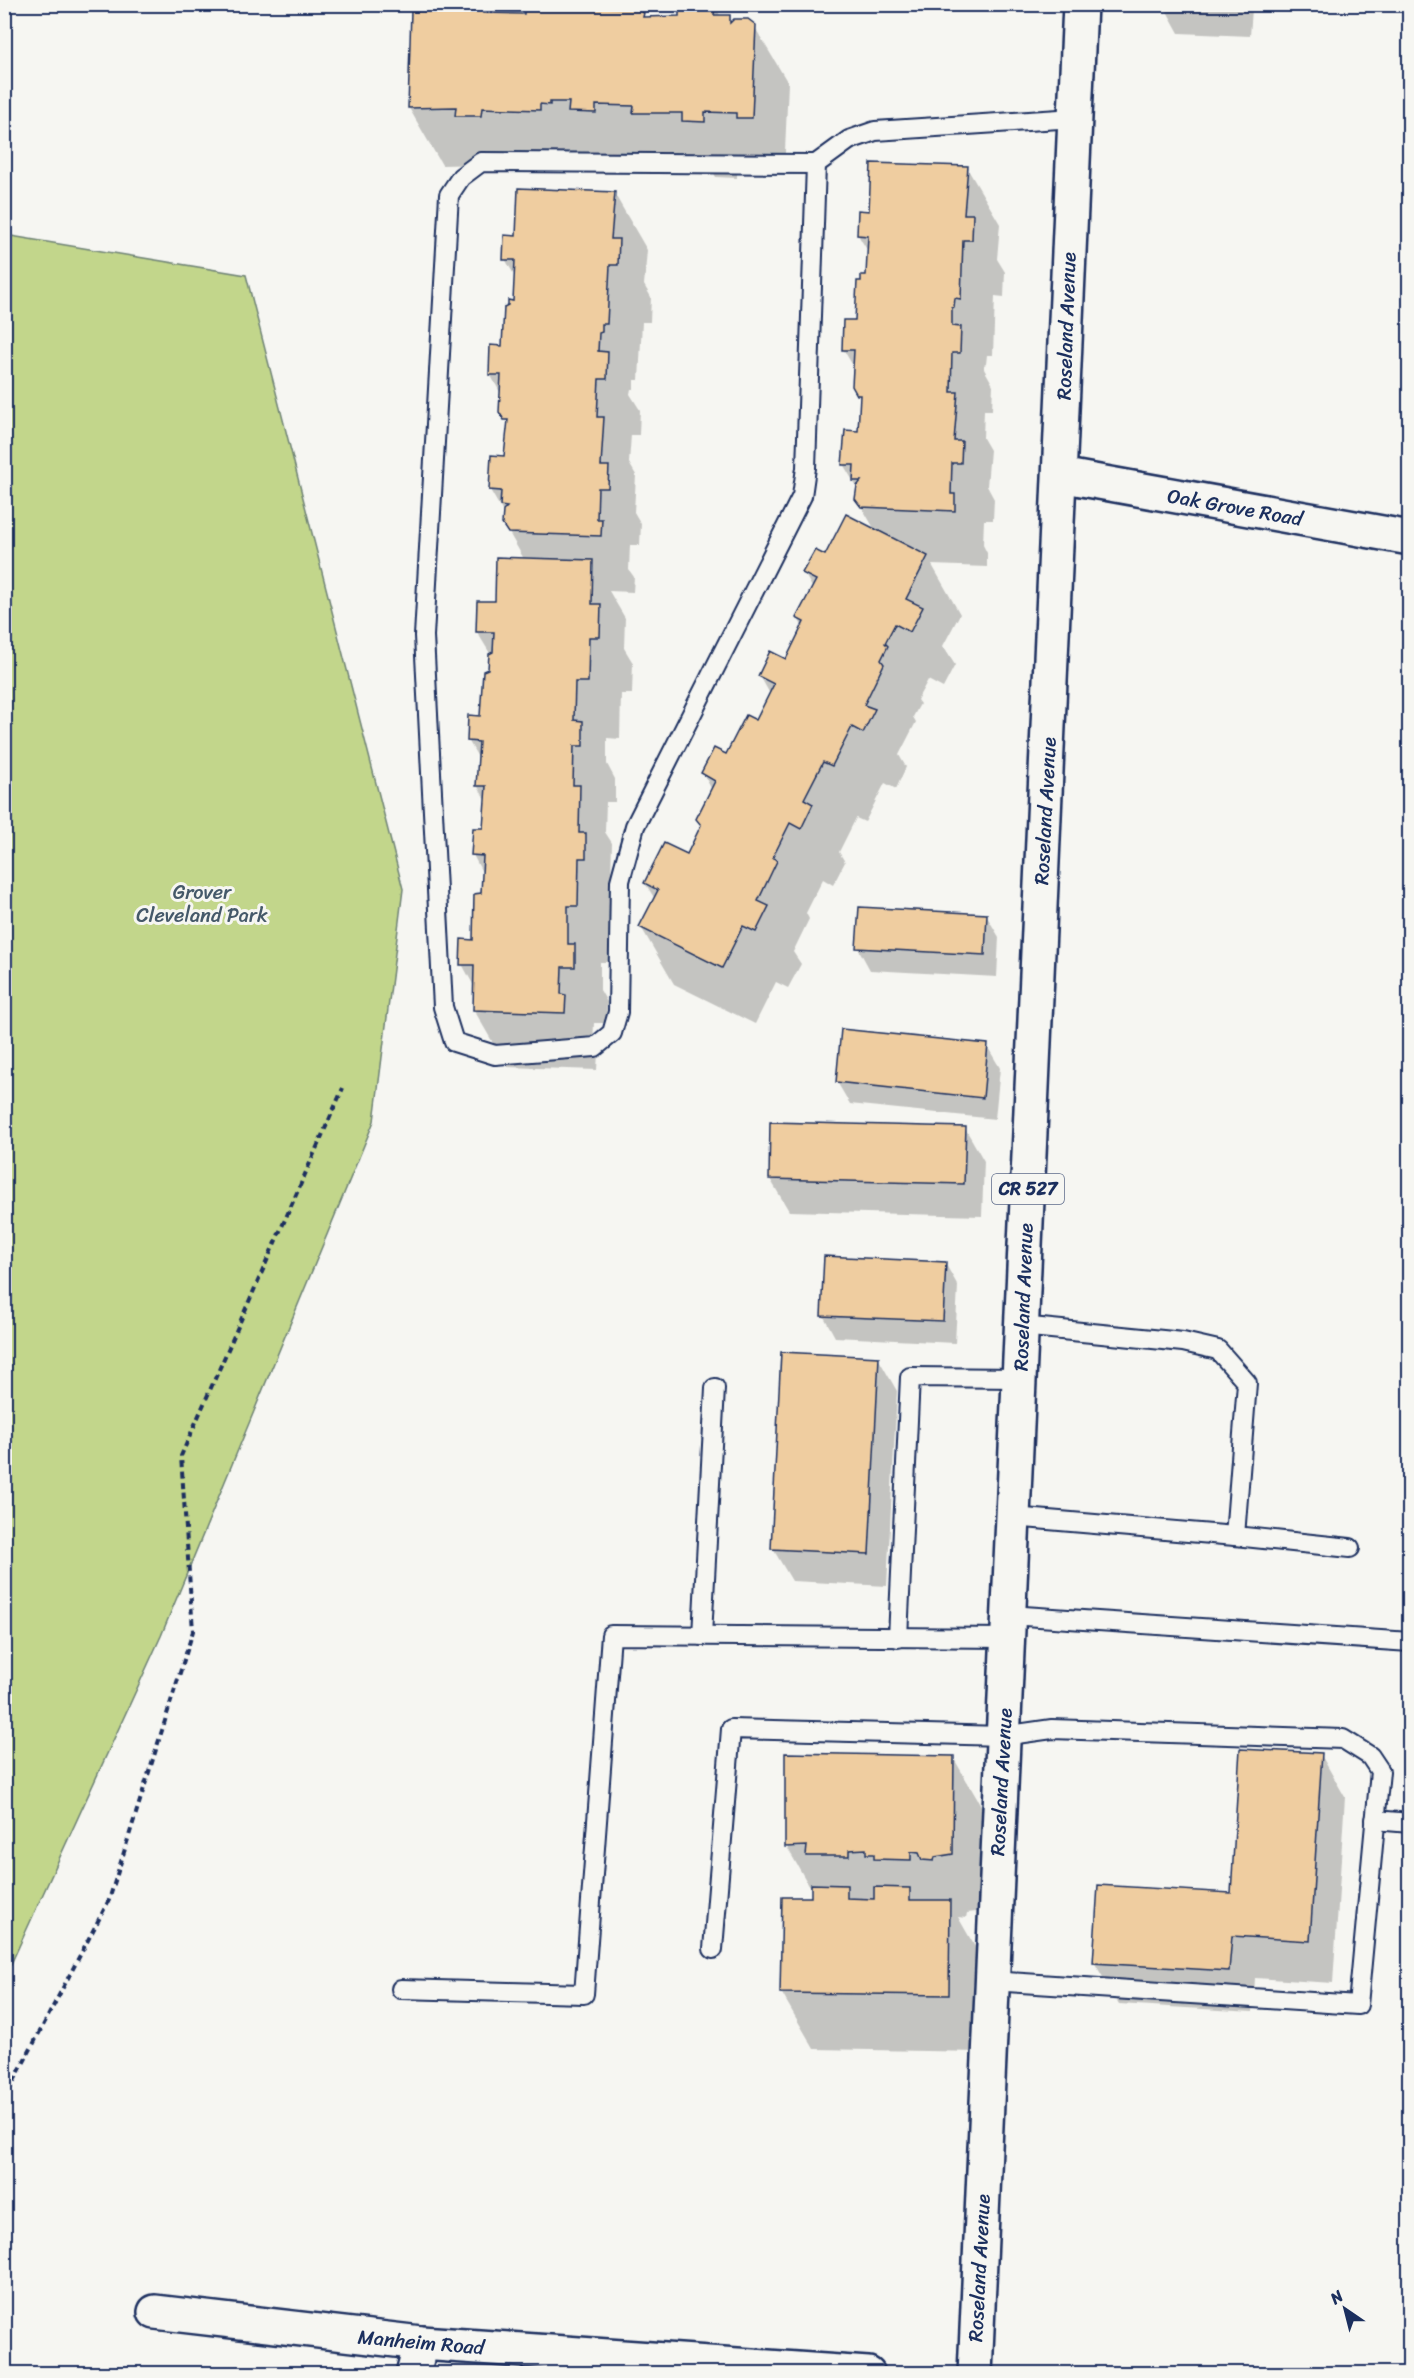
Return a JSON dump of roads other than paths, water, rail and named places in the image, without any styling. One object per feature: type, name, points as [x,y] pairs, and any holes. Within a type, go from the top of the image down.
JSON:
[{"type":"main road","name":"Roseland Avenue","points":[[975,2373],[1080,4]]},
{"type":"main road","name":"Oak Grove Road","points":[[1060,475],[1410,538]]},
{"type":"main road","name":"Manheim Road","points":[[155,2312],[417,2358],[868,2373]]},
{"type":"lane","points":[[816,164],[806,468],[802,496],[634,826],[620,882],[618,1012],[612,1033],[595,1047],[495,1055],[454,1042],[443,1007],[424,636],[449,195],[461,177],[481,162],[816,164],[849,140],[875,131],[1075,118]]},
{"type":"lane","points":[[1022,1326],[1183,1342],[1218,1350],[1247,1383],[1235,1536]]},
{"type":"lane","points":[[898,1638],[910,1377],[1020,1377]]},
{"type":"lane","points":[[702,1636],[715,1388]]},
{"type":"lane","points":[[1013,1517],[1350,1548]]},
{"type":"lane","points":[[400,1989],[584,1994],[611,1635],[898,1638],[1008,1626],[1410,1642]]},
{"type":"lane","points":[[713,1949],[731,1729],[1004,1736],[1052,1729],[1343,1739],[1370,1756],[1380,1771],[1358,2005],[992,1981]]},
{"type":"lane","points":[[1375,1820],[1410,1823]]},
{"type":"park label","name":"Grover Cleveland Park","points":[[202,904]]}]
